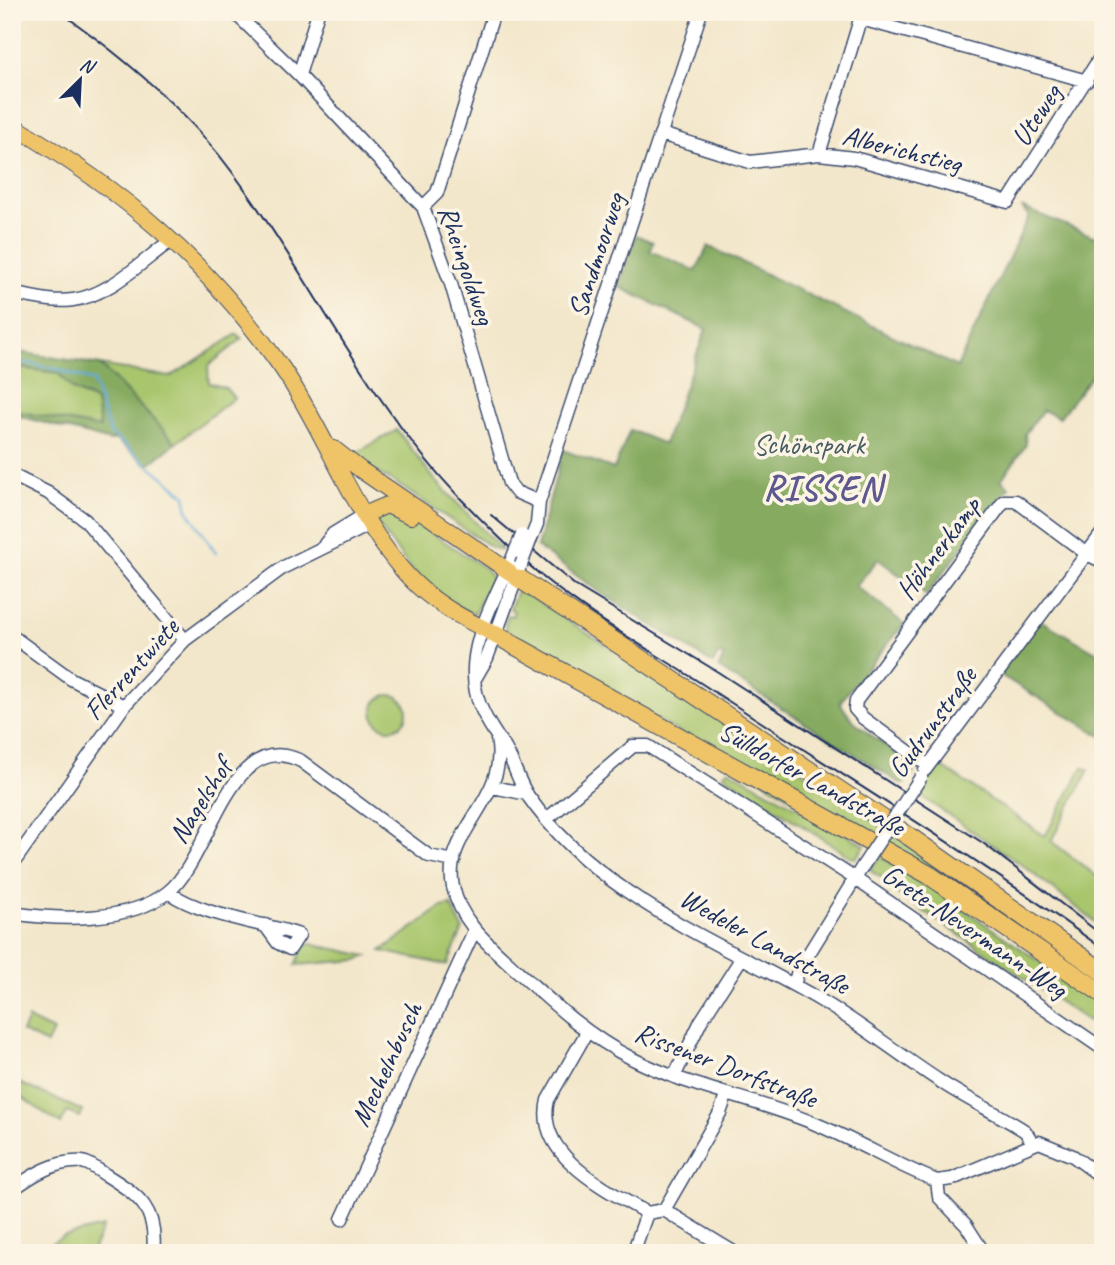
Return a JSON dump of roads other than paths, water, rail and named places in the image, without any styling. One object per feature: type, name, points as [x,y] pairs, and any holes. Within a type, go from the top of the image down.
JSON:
[{"type":"highway","name":"Sülldorfer Landstraße","points":[[514,568],[910,837],[1103,972]]},
{"type":"highway","name":"Sülldorfer Landstraße","points":[[489,631],[929,875],[1103,994]]},
{"type":"main road","points":[[12,125],[114,189],[172,240],[230,300],[281,368],[391,556],[417,585],[445,607],[489,631]]},
{"type":"main road","points":[[327,443],[361,470],[486,556]]},
{"type":"main road","points":[[368,519],[383,505],[396,506],[454,544],[514,568]]},
{"type":"street","name":"Rheingoldweg","points":[[234,12],[299,75],[423,207],[451,284],[509,483],[537,508]]},
{"type":"street","points":[[299,75],[318,12]]},
{"type":"street","points":[[423,207],[437,193],[494,12]]},
{"type":"street","name":"Sandmoorweg","points":[[514,568],[526,538],[528,521],[537,508],[701,12]]},
{"type":"street","points":[[819,154],[862,15],[1087,80]]},
{"type":"street","name":"Uteweg","points":[[1008,202],[1103,53]]},
{"type":"street","name":"Alberichstieg","points":[[661,134],[750,162],[819,154],[854,158],[1008,202]]},
{"type":"street","points":[[12,293],[58,300],[84,298],[106,288],[172,240]]},
{"type":"street","points":[[12,475],[48,493],[85,520],[185,640]]},
{"type":"street","name":"Höhnerkamp","points":[[924,771],[863,718],[855,707],[858,695],[1004,501],[1016,501],[1087,554]]},
{"type":"street","name":"Flerrentwiete","points":[[12,865],[124,706],[185,640],[284,567],[325,544],[338,542],[368,519]]},
{"type":"street","name":"Gudrunstraße","points":[[794,985],[798,971],[854,878],[924,771],[1103,533]]},
{"type":"street","points":[[1087,554],[1103,562]]},
{"type":"street","name":"Wedeler Landstraße","points":[[514,568],[489,631],[476,677],[476,694],[527,794],[572,847],[625,890],[671,921],[840,1012],[939,1081],[1021,1128],[1033,1143],[1045,1143],[1062,1150],[1103,1178]]},
{"type":"street","points":[[12,636],[71,679],[124,706]]},
{"type":"street","name":"Rissener Dorfstraße","points":[[497,739],[498,768],[493,787],[466,829],[454,861],[453,888],[474,930],[587,1031],[632,1059],[726,1096],[818,1125],[895,1165],[937,1181]]},
{"type":"street","name":"Grete-Nevermann-Weg","points":[[547,819],[629,749],[642,744],[663,754],[854,878],[1103,1049]]},
{"type":"street","name":"Nagelshof","points":[[12,913],[47,918],[92,917],[132,908],[168,892],[184,874],[227,794],[253,763],[266,754],[285,754],[301,761],[429,856],[454,861]]},
{"type":"street","points":[[493,787],[527,794]]},
{"type":"street","points":[[168,892],[188,905],[265,925]]},
{"type":"street","name":"Mechelnbusch","points":[[342,1219],[474,930]]},
{"type":"street","points":[[674,1077],[701,1021],[740,958]]},
{"type":"street","points":[[587,1031],[548,1100],[546,1110],[549,1132],[563,1153],[596,1183],[647,1213],[664,1210],[735,1253]]},
{"type":"street","points":[[664,1210],[720,1114],[726,1096]]},
{"type":"street","points":[[984,1253],[966,1225],[939,1197],[937,1181],[952,1179],[1033,1143]]},
{"type":"street","points":[[12,1190],[28,1178],[60,1164],[85,1162],[145,1204],[155,1235],[153,1253]]},
{"type":"street","points":[[633,1253],[647,1213]]},
{"type":"waterway","points":[[12,360],[57,369],[93,381],[110,433],[185,495],[188,511],[216,553]]},
{"type":"tram line","points":[[60,12],[132,67],[198,130],[264,217],[398,424],[461,499],[522,559],[564,594],[607,623],[960,850],[1103,949]]},
{"type":"tram line","points":[[491,515],[576,586],[718,672],[983,843],[1103,936]]},
{"type":"district","name":"RISSEN","points":[[823,488]]},
{"type":"park label","name":"Schönspark","points":[[809,444]]}]
